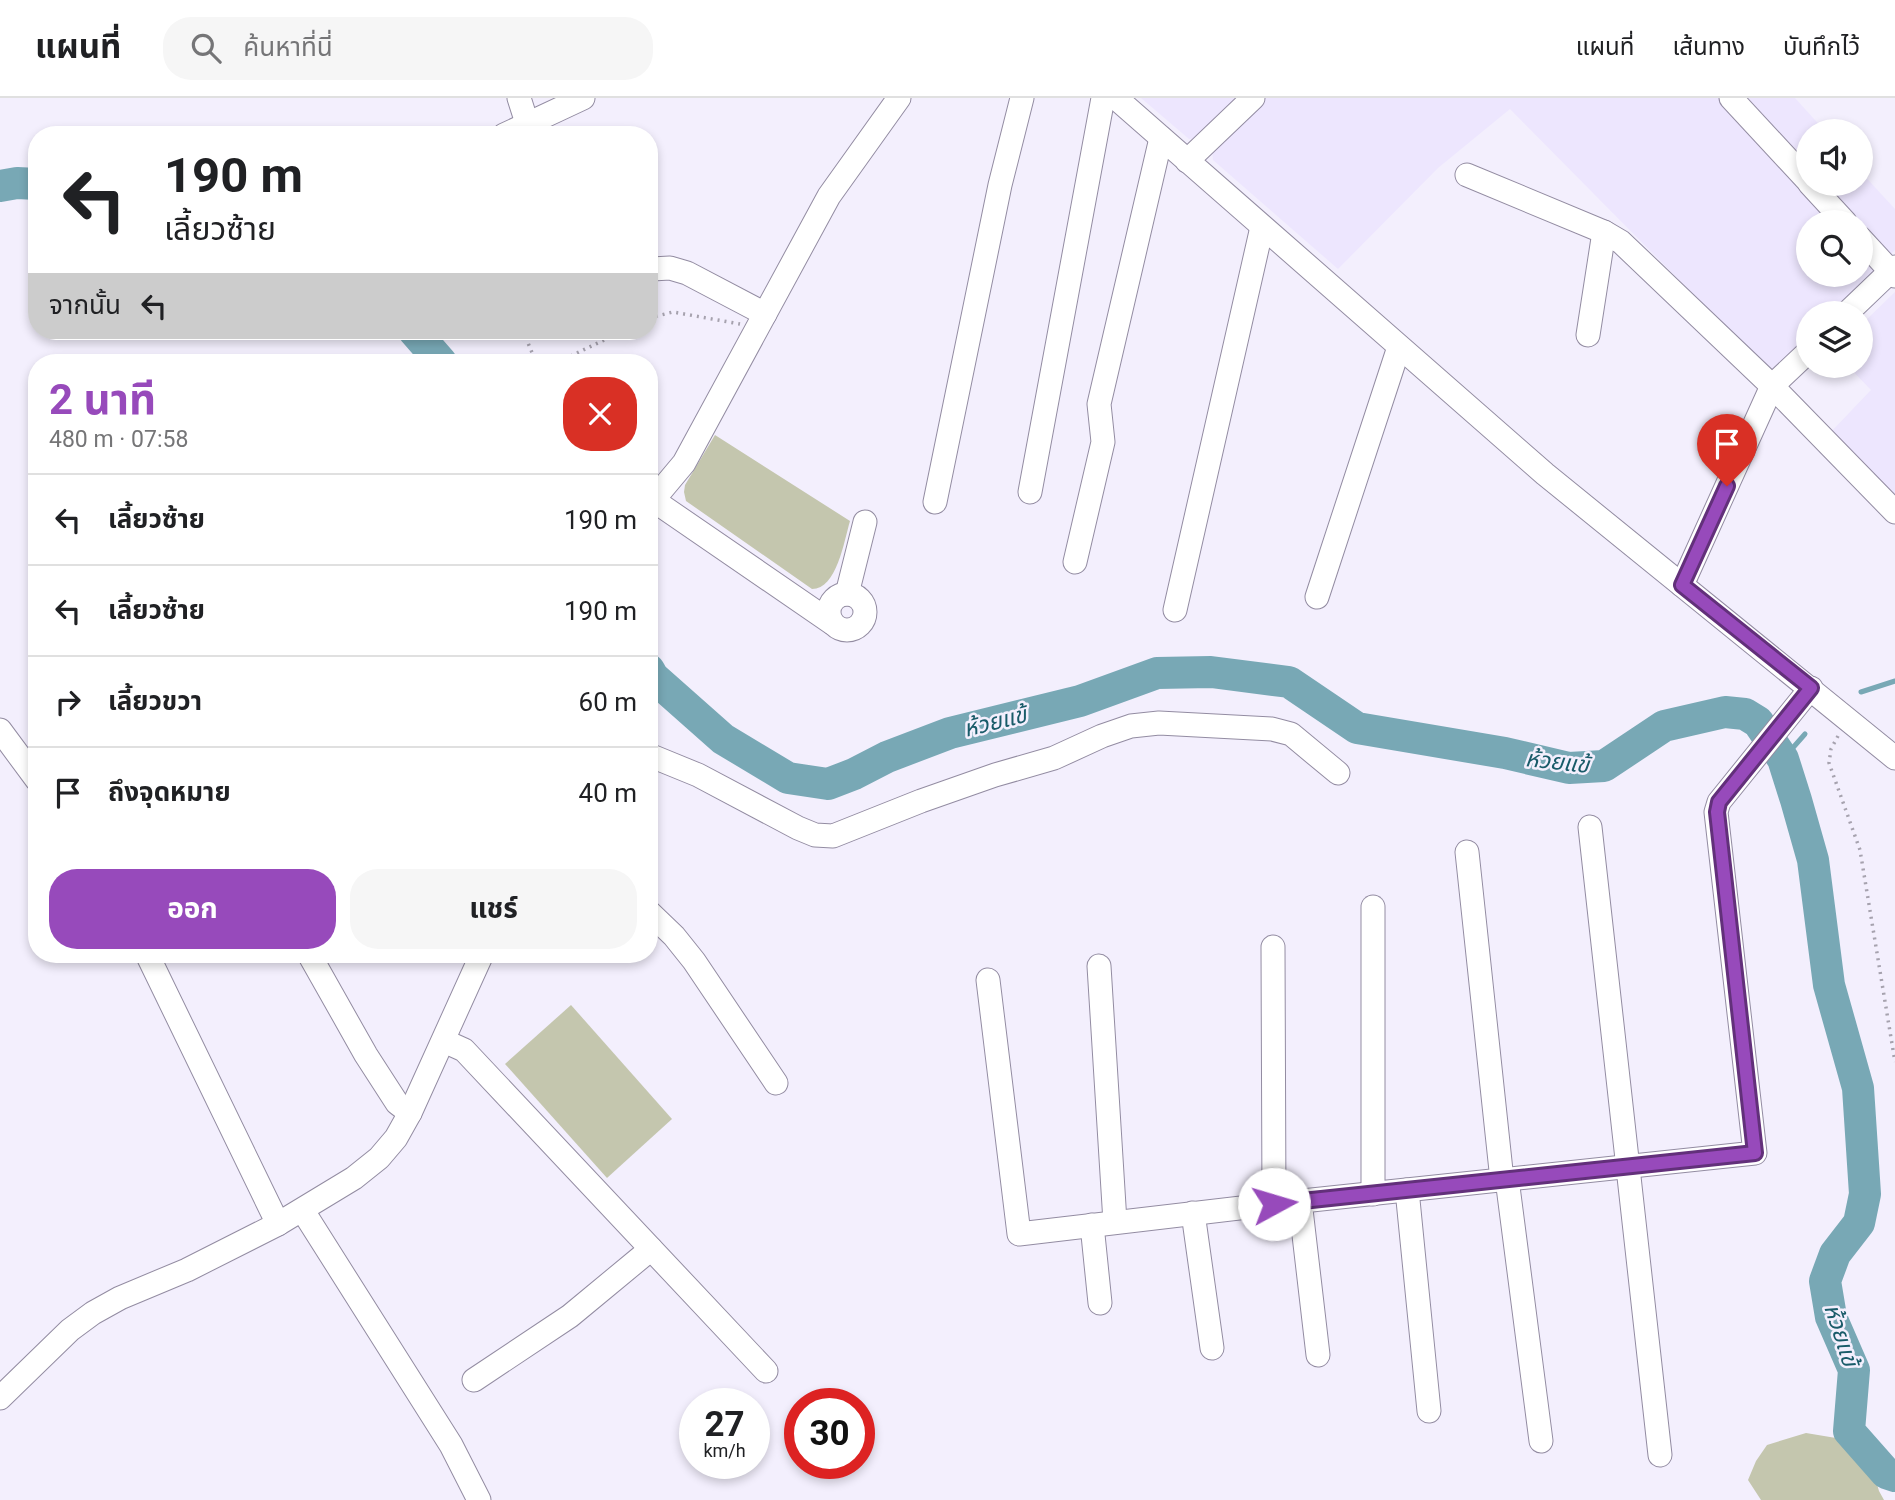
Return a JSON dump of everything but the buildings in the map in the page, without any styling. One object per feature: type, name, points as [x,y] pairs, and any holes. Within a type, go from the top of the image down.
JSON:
[{"type":"street","points":[[519,98],[527,124]]},
{"type":"street","points":[[523,126],[583,98]]},
{"type":"street","points":[[658,495],[684,463],[829,196],[899,98]]},
{"type":"street","points":[[935,502],[1000,186],[1022,98]]},
{"type":"street","points":[[1030,492],[1103,98]]},
{"type":"street","points":[[1116,98],[1545,474],[1682,585],[1804,697],[1848,719],[1895,758]]},
{"type":"street","points":[[1731,98],[1796,169]]},
{"type":"street","points":[[1187,161],[1239,103]]},
{"type":"street","points":[[1075,562],[1103,442],[1099,404],[1161,138]]},
{"type":"street","points":[[1467,175],[1604,232],[1621,242],[1772,386],[1895,512]]},
{"type":"street","points":[[1821,196],[1834,210]]},
{"type":"street","points":[[1175,610],[1262,227]]},
{"type":"street","points":[[1588,335],[1604,232]]},
{"type":"street","points":[[1860,301],[1894,271],[1873,251]]},
{"type":"street","points":[[658,269],[670,268],[687,273],[760,322]]},
{"type":"street","points":[[1317,597],[1398,347]]},
{"type":"street","points":[[1682,585],[1772,386],[1796,363]]},
{"type":"street","points":[[658,509],[837,628],[849,631],[864,620],[862,601],[853,595],[804,604]]},
{"type":"street","points":[[832,623],[830,607],[842,595],[865,522]]},
{"type":"street","points":[[988,980],[1019,1234],[1755,1153],[1717,812],[1719,802],[1804,697]]},
{"type":"street","points":[[658,759],[698,775],[798,828],[815,835],[833,836],[921,801],[1054,758],[1131,726],[1159,723],[1272,729],[1291,734],[1338,773]]},
{"type":"street","points":[[0,730],[28,768]]},
{"type":"street","points":[[1590,827],[1660,1455]]},
{"type":"street","points":[[1467,852],[1504,1179],[1541,1441]]},
{"type":"street","points":[[1373,907],[1373,1194]]},
{"type":"street","points":[[658,921],[694,961],[776,1083]]},
{"type":"street","points":[[1273,947],[1274,1204]]},
{"type":"street","points":[[151,963],[278,1224]]},
{"type":"street","points":[[315,963],[366,1055],[397,1103],[411,1113]]},
{"type":"street","points":[[0,1398],[70,1330],[93,1313],[278,1224],[354,1178],[379,1158],[396,1139],[411,1113],[478,963]]},
{"type":"street","points":[[1100,966],[1115,1222]]},
{"type":"street","points":[[444,1041],[464,1050],[766,1371]]},
{"type":"street","points":[[1407,1190],[1429,1410]]},
{"type":"street","points":[[1300,1201],[1318,1355]]},
{"type":"street","points":[[303,1210],[451,1445],[479,1500]]},
{"type":"street","points":[[1193,1213],[1212,1348]]},
{"type":"street","points":[[1092,1225],[1100,1303]]},
{"type":"street","points":[[474,1380],[570,1316],[651,1249]]},
{"type":"path","points":[[658,316],[673,312],[743,325],[760,322]]},
{"type":"path","points":[[575,354],[604,340]]},
{"type":"path","points":[[1848,719],[1831,748],[1829,763],[1860,850],[1895,1062]]},
{"type":"shaded area","points":[[1141,98],[1795,98],[1814,119],[1796,119],[1796,196],[1873,196],[1873,185],[1895,209],[1895,250],[1873,272],[1873,210],[1796,210],[1796,287],[1857,287],[1843,301],[1796,301],[1796,349],[1771,373],[1510,109],[1438,168],[1338,269],[1213,160],[1212,147],[1202,137],[1189,139]]},
{"type":"shaded area","points":[[1895,292],[1895,498],[1831,432],[1871,390],[1860,378],[1873,378],[1873,313]]},
{"type":"green space","points":[[715,435],[850,521],[838,562],[828,581],[821,587],[812,589],[686,501],[685,485]]},
{"type":"green space","points":[[571,1005],[672,1119],[607,1178],[505,1064]]},
{"type":"green space","points":[[1806,1433],[1842,1439],[1874,1474],[1884,1500],[1761,1500],[1748,1480],[1756,1461],[1767,1445]]},
{"type":"waterway","name":"ห้วยแข้","points":[[0,186],[28,184]]},
{"type":"waterway","name":"ห้วยแข้","points":[[422,340],[434,354]]},
{"type":"waterway","name":"ห้วยแข้","points":[[658,681],[723,739],[788,778],[828,784],[887,757],[950,733],[1080,701],[1157,673],[1211,672],[1289,682],[1357,728],[1505,753],[1569,768],[1604,766],[1664,726],[1725,712],[1745,714],[1758,722],[1783,759],[1813,860],[1829,985],[1858,1088],[1865,1194],[1859,1223],[1835,1254],[1825,1281],[1831,1317],[1854,1370],[1849,1431],[1886,1473],[1895,1476]]},
{"type":"waterway","points":[[1861,692],[1895,681]]},
{"type":"waterway","points":[[1783,759],[1805,734]]},
{"type":"route","points":[[1274,1204],[1755,1153],[1717,812],[1719,802],[1811,688],[1682,585],[1727,486]]}]
